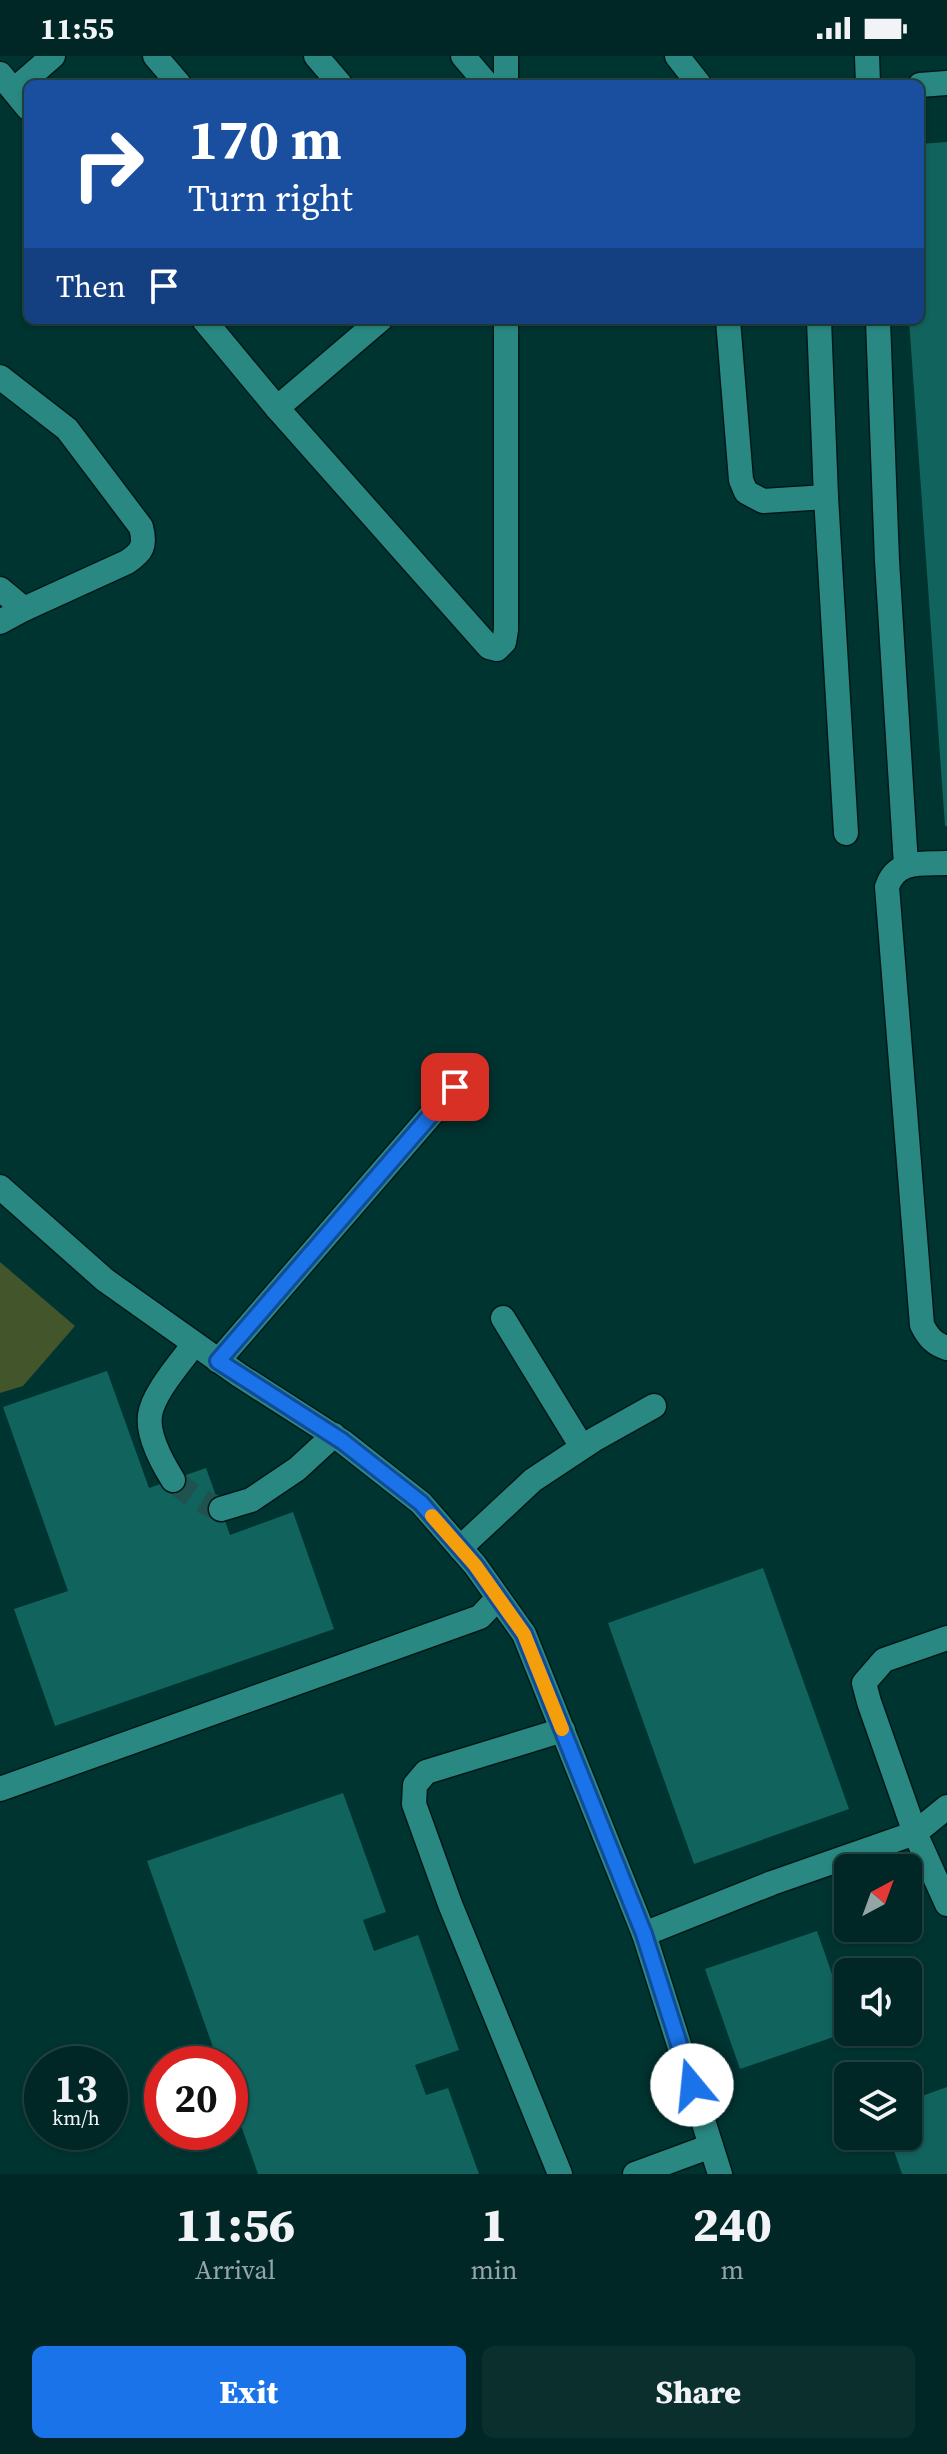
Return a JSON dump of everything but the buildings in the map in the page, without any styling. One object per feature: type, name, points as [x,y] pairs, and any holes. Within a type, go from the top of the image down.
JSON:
[{"type":"lane","points":[[26,80],[53,56]]},
{"type":"lane","points":[[155,56],[176,80]]},
{"type":"lane","points":[[316,56],[337,80]]},
{"type":"lane","points":[[463,56],[484,80]]},
{"type":"lane","points":[[506,56],[506,80]]},
{"type":"lane","points":[[677,56],[696,80]]},
{"type":"lane","points":[[867,56],[868,80]]},
{"type":"lane","points":[[924,85],[947,83]]},
{"type":"lane","points":[[207,324],[277,408],[489,647],[497,649],[504,642],[506,630],[506,324]]},
{"type":"lane","points":[[277,408],[375,324]]},
{"type":"lane","points":[[728,324],[741,480],[746,492],[763,501],[826,497]]},
{"type":"lane","points":[[819,324],[846,833]]},
{"type":"lane","points":[[878,324],[887,561],[906,865]]},
{"type":"lane","points":[[0,377],[67,429],[141,527],[145,542],[141,553],[127,562],[0,622]]},
{"type":"lane","points":[[0,589],[24,609]]},
{"type":"lane","points":[[947,863],[906,865],[890,875],[887,887],[922,1325],[928,1337],[947,1348]]},
{"type":"lane","points":[[218,1361],[455,1087]]},
{"type":"lane","points":[[0,1187],[105,1280],[218,1361],[334,1435],[421,1503],[498,1598],[524,1634],[644,1934],[720,2174]]},
{"type":"lane","points":[[503,1318],[582,1447]]},
{"type":"lane","points":[[173,1480],[157,1456],[149,1416],[158,1395],[194,1344]]},
{"type":"lane","points":[[460,1548],[533,1480],[582,1447],[654,1406]]},
{"type":"lane","points":[[221,1509],[251,1500],[297,1469],[334,1435]]},
{"type":"lane","points":[[0,1789],[480,1617],[498,1598]]},
{"type":"lane","points":[[947,1638],[884,1660],[864,1683],[915,1833],[947,1904]]},
{"type":"lane","points":[[560,2174],[450,1904],[414,1804],[415,1785],[426,1772],[563,1730]]},
{"type":"lane","points":[[644,1934],[772,1883],[915,1833],[947,1807]]},
{"type":"lane","points":[[635,2174],[711,2146]]},
{"type":"green space","points":[[0,1262],[75,1326],[23,1386],[0,1393]]},
{"type":"tunnel","points":[[173,1480],[196,1497],[221,1509]]},
{"type":"slow traffic","points":[[432,1516],[475,1565],[524,1634],[562,1729]]},
{"type":"route","points":[[455,1087],[218,1361],[342,1441],[421,1503],[475,1565],[524,1634],[644,1934],[692,2085]]}]
